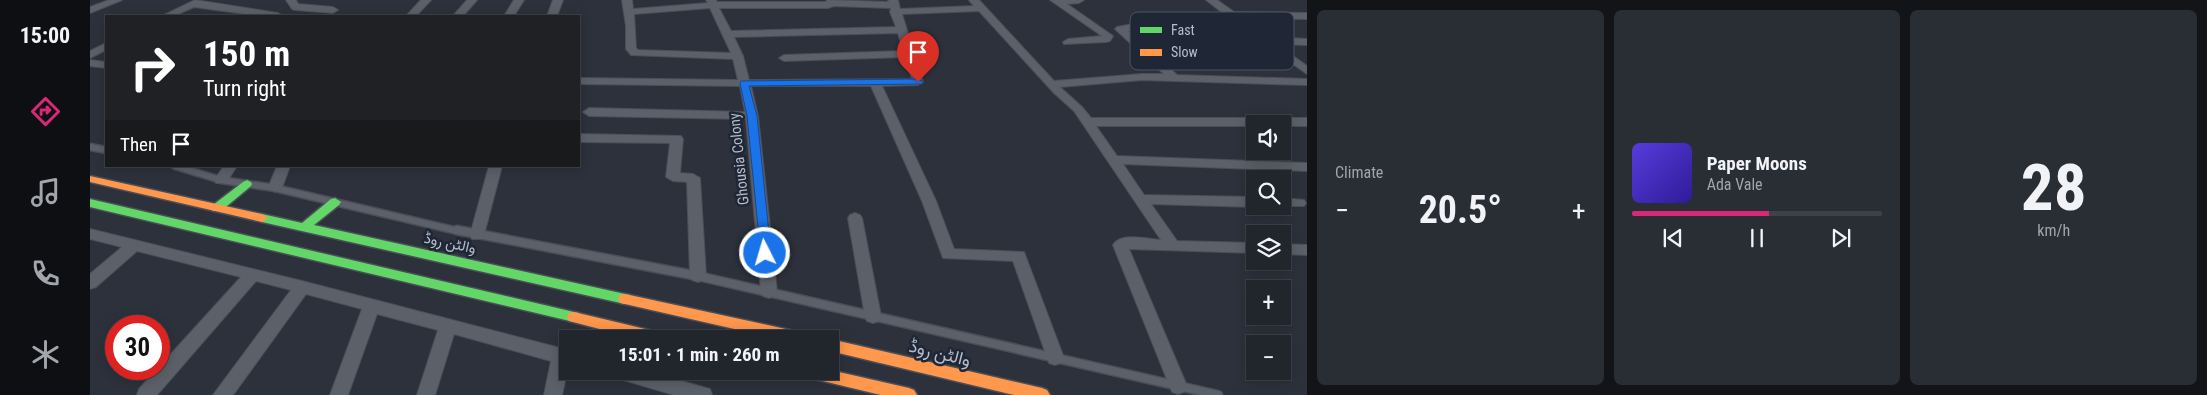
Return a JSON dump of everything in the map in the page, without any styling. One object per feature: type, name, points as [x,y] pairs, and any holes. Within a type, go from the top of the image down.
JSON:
[{"type":"main road","name":"والٹن روڈ","points":[[90,179],[764,330]]},
{"type":"main road","points":[[217,208],[247,184]]},
{"type":"main road","points":[[304,227],[335,202]]},
{"type":"main road","points":[[90,203],[453,287],[626,330]]},
{"type":"main road","name":"والٹن روڈ","points":[[839,347],[1042,395]]},
{"type":"main road","points":[[839,379],[909,395]]},
{"type":"street","points":[[90,11],[117,0]]},
{"type":"street","points":[[169,15],[203,0]]},
{"type":"street","points":[[229,9],[248,0]]},
{"type":"street","points":[[291,0],[295,7],[333,9]]},
{"type":"street","points":[[412,15],[426,0]]},
{"type":"street","points":[[459,15],[472,0]]},
{"type":"street","points":[[510,15],[519,0]]},
{"type":"street","points":[[552,15],[558,0]]},
{"type":"street","points":[[626,0],[631,26],[632,49],[635,53],[738,56]]},
{"type":"street","points":[[1056,1],[1079,0]]},
{"type":"street","points":[[1211,0],[1228,12]]},
{"type":"street","points":[[1056,1],[1108,36],[1106,39]]},
{"type":"street","points":[[629,12],[712,2],[828,5],[832,2],[894,6],[978,4],[1052,84],[1078,109],[1173,246]]},
{"type":"street","name":"Ghousia Colony","points":[[712,2],[738,56],[752,116],[769,292]]},
{"type":"street","points":[[193,4],[271,15]]},
{"type":"street","points":[[580,81],[744,83],[918,82],[894,6]]},
{"type":"street","points":[[90,11],[102,15],[90,20]]},
{"type":"street","points":[[1294,16],[1307,16]]},
{"type":"street","points":[[1130,28],[1120,29],[1130,37]]},
{"type":"street","points":[[728,34],[901,30]]},
{"type":"street","points":[[1068,42],[1130,38]]},
{"type":"street","points":[[1294,41],[1307,42]]},
{"type":"street","points":[[90,55],[105,47]]},
{"type":"street","points":[[784,58],[909,54]]},
{"type":"street","points":[[1294,56],[1307,57]]},
{"type":"street","points":[[1294,61],[1307,71]]},
{"type":"street","points":[[90,63],[105,65]]},
{"type":"street","points":[[1165,70],[1174,78]]},
{"type":"street","points":[[1052,84],[1142,77],[1307,82]]},
{"type":"street","points":[[875,82],[929,201],[948,254],[1019,256],[1055,358]]},
{"type":"street","points":[[590,112],[752,116]]},
{"type":"street","points":[[1087,122],[1307,122]]},
{"type":"street","points":[[580,138],[677,139],[673,177],[693,178],[698,276]]},
{"type":"street","points":[[1113,160],[1307,167]]},
{"type":"street","points":[[221,180],[229,167]]},
{"type":"street","points":[[275,188],[284,167]]},
{"type":"street","points":[[477,235],[496,167]]},
{"type":"street","points":[[1140,199],[1246,202]]},
{"type":"street","points":[[1291,203],[1299,203]]},
{"type":"street","points":[[855,218],[873,316]]},
{"type":"street","points":[[90,234],[252,274],[559,356]]},
{"type":"street","points":[[1178,386],[1120,245],[1123,243],[1246,248]]},
{"type":"street","points":[[90,283],[134,245]]},
{"type":"street","points":[[1291,249],[1307,250]]},
{"type":"street","points":[[146,395],[252,274]]},
{"type":"street","points":[[222,395],[302,287]]},
{"type":"street","points":[[338,395],[372,306]]},
{"type":"street","points":[[426,395],[448,326]]},
{"type":"street","points":[[553,395],[559,374]]},
{"type":"street","points":[[648,380],[702,395]]},
{"type":"lane","points":[[90,147],[105,150]]},
{"type":"lane","points":[[178,167],[221,180],[275,188],[477,235],[698,276],[1218,395]]},
{"type":"traffic: fast","points":[[217,208],[247,184]]},
{"type":"traffic: fast","points":[[304,227],[335,202]]},
{"type":"traffic: fast","points":[[90,203],[574,317]]},
{"type":"traffic: fast","points":[[262,218],[625,299]]},
{"type":"traffic: slow","points":[[90,179],[262,218]]},
{"type":"traffic: slow","points":[[625,299],[764,330]]},
{"type":"traffic: slow","points":[[574,317],[626,330]]},
{"type":"traffic: slow","points":[[839,347],[1042,395]]},
{"type":"traffic: slow","points":[[839,379],[909,395]]},
{"type":"route","points":[[765,253],[752,116],[744,83],[918,82]]}]
